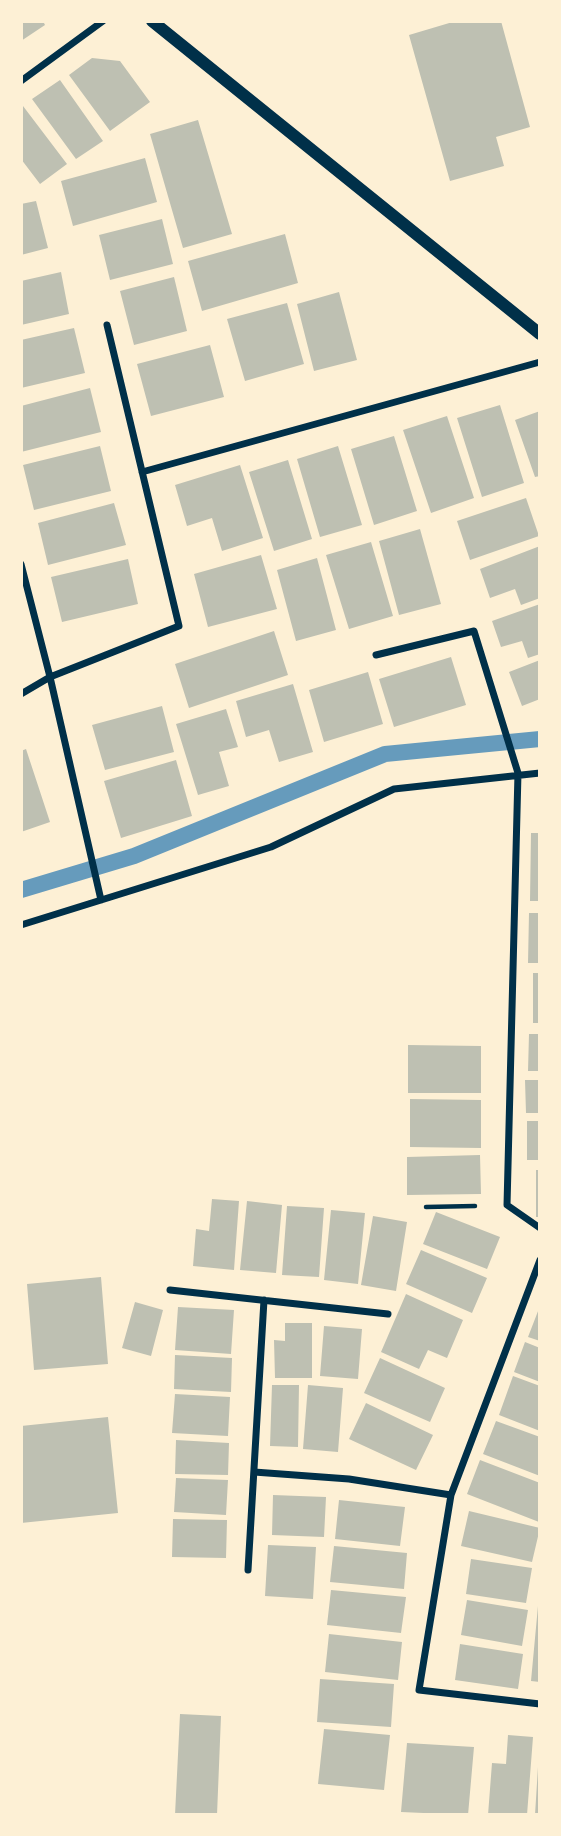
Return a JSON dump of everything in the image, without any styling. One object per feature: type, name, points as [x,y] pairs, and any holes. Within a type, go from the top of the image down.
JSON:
[{"type":"street","points":[[21,81],[103,21]]},
{"type":"street","points":[[152,21],[540,334]]},
{"type":"street","points":[[21,694],[50,677],[178,626],[107,325]]},
{"type":"street","points":[[142,472],[540,362]]},
{"type":"street","points":[[21,564],[101,900]]},
{"type":"street","points":[[376,655],[474,631],[518,774],[507,1205],[540,1228]]},
{"type":"street","points":[[21,925],[271,847],[394,789],[540,772]]},
{"type":"street","points":[[540,1260],[451,1495],[419,1690],[540,1704]]},
{"type":"street","points":[[170,1290],[388,1314]]},
{"type":"street","points":[[248,1570],[264,1300]]},
{"type":"street","points":[[254,1472],[349,1479],[451,1495]]},
{"type":"path","points":[[426,1207],[507,1205]]},
{"type":"building","points":[[21,21],[43,21],[45,25],[21,41]]},
{"type":"building","points":[[456,21],[501,21],[530,127],[496,137],[504,166],[450,181],[409,35]]},
{"type":"building","points":[[92,58],[120,61],[150,102],[110,131],[69,75]]},
{"type":"building","points":[[60,80],[103,141],[76,159],[32,99]]},
{"type":"building","points":[[23,106],[67,164],[40,184],[21,159]]},
{"type":"building","points":[[198,120],[232,234],[183,248],[150,134]]},
{"type":"building","points":[[145,158],[157,202],[73,226],[61,181]]},
{"type":"building","points":[[36,201],[48,248],[21,255],[21,204]]},
{"type":"building","points":[[162,219],[173,264],[110,280],[99,235]]},
{"type":"building","points":[[285,234],[298,283],[202,311],[188,261]]},
{"type":"building","points":[[61,272],[69,314],[21,325],[21,281]]},
{"type":"building","points":[[174,277],[187,331],[134,345],[120,291]]},
{"type":"building","points":[[339,292],[357,360],[314,371],[297,304]]},
{"type":"building","points":[[287,303],[304,364],[245,381],[227,319]]},
{"type":"building","points":[[74,328],[85,373],[21,388],[21,340]]},
{"type":"building","points":[[210,345],[224,397],[151,416],[137,364]]},
{"type":"building","points":[[90,388],[101,432],[21,452],[21,406]]},
{"type":"building","points":[[500,405],[524,483],[482,497],[457,418]]},
{"type":"building","points":[[540,411],[540,476],[535,477],[515,420]]},
{"type":"building","points":[[447,416],[474,498],[431,513],[403,430]]},
{"type":"building","points":[[394,436],[417,511],[374,525],[351,449]]},
{"type":"building","points":[[100,446],[111,491],[34,510],[23,465]]},
{"type":"building","points":[[338,446],[362,525],[320,537],[297,459]]},
{"type":"building","points":[[288,460],[312,539],[274,551],[249,472]]},
{"type":"building","points":[[240,465],[263,538],[222,551],[212,518],[187,526],[175,485]]},
{"type":"building","points":[[526,498],[539,536],[470,560],[457,521]]},
{"type":"building","points":[[114,503],[126,545],[48,565],[38,523]]},
{"type":"building","points":[[420,529],[441,604],[399,615],[379,541]]},
{"type":"building","points":[[371,542],[393,616],[349,629],[326,555]]},
{"type":"building","points":[[540,546],[540,598],[521,605],[515,589],[490,598],[480,569]]},
{"type":"building","points":[[261,555],[277,609],[208,627],[194,574]]},
{"type":"building","points":[[317,558],[336,630],[296,641],[277,570]]},
{"type":"building","points":[[128,559],[138,604],[62,622],[51,577]]},
{"type":"building","points":[[540,604],[540,654],[528,658],[522,641],[501,647],[492,621]]},
{"type":"building","points":[[274,631],[288,675],[189,708],[175,664]]},
{"type":"building","points":[[451,657],[466,705],[394,727],[379,679]]},
{"type":"building","points":[[540,660],[540,699],[522,706],[509,672]]},
{"type":"building","points":[[368,672],[383,724],[324,742],[309,690]]},
{"type":"building","points":[[293,684],[313,752],[279,762],[269,730],[246,737],[236,701]]},
{"type":"building","points":[[162,706],[174,752],[105,770],[92,725]]},
{"type":"building","points":[[226,709],[238,747],[219,752],[229,786],[198,795],[176,724]]},
{"type":"building","points":[[26,749],[50,822],[21,832],[21,751]]},
{"type":"building","points":[[176,760],[192,816],[121,838],[104,781]]},
{"type":"building","points":[[531,833],[540,833],[540,901],[530,901]]},
{"type":"building","points":[[529,913],[540,913],[540,963],[528,963]]},
{"type":"building","points":[[533,973],[540,973],[540,1023],[533,1023]]},
{"type":"building","points":[[529,1034],[540,1034],[540,1071],[528,1071]]},
{"type":"building","points":[[408,1045],[481,1046],[481,1093],[408,1093]]},
{"type":"building","points":[[525,1080],[540,1080],[540,1113],[526,1113]]},
{"type":"building","points":[[410,1099],[481,1100],[481,1148],[410,1147]]},
{"type":"building","points":[[527,1121],[540,1121],[540,1160],[527,1160]]},
{"type":"building","points":[[480,1155],[481,1194],[407,1195],[407,1157]]},
{"type":"building","points":[[536,1170],[540,1170],[540,1217],[536,1217]]},
{"type":"building","points":[[212,1199],[239,1201],[234,1270],[193,1266],[196,1229],[209,1231]]},
{"type":"building","points":[[247,1201],[282,1205],[276,1273],[240,1270]]},
{"type":"building","points":[[287,1206],[324,1208],[319,1277],[282,1275]]},
{"type":"building","points":[[331,1210],[365,1213],[358,1284],[324,1280]]},
{"type":"building","points":[[436,1212],[500,1237],[487,1269],[423,1244]]},
{"type":"building","points":[[373,1216],[407,1222],[396,1291],[361,1285]]},
{"type":"building","points":[[421,1250],[487,1278],[472,1313],[406,1284]]},
{"type":"building","points":[[101,1277],[108,1364],[34,1370],[27,1284]]},
{"type":"building","points":[[406,1294],[463,1320],[447,1358],[428,1350],[419,1369],[381,1352]]},
{"type":"building","points":[[135,1302],[163,1310],[151,1356],[122,1348]]},
{"type":"building","points":[[540,1306],[540,1341],[528,1337]]},
{"type":"building","points":[[178,1307],[234,1310],[231,1354],[175,1350]]},
{"type":"building","points":[[285,1323],[312,1323],[312,1378],[275,1378],[274,1340],[285,1341]]},
{"type":"building","points":[[324,1326],[362,1329],[358,1379],[320,1376]]},
{"type":"building","points":[[525,1342],[540,1348],[540,1382],[514,1372]]},
{"type":"building","points":[[175,1355],[232,1358],[231,1392],[174,1389]]},
{"type":"building","points":[[380,1358],[445,1388],[430,1422],[364,1393]]},
{"type":"building","points":[[513,1376],[540,1386],[540,1431],[499,1415]]},
{"type":"building","points":[[272,1385],[299,1385],[298,1447],[270,1446]]},
{"type":"building","points":[[308,1385],[343,1388],[338,1452],[303,1449]]},
{"type":"building","points":[[175,1394],[230,1397],[228,1436],[172,1433]]},
{"type":"building","points":[[366,1403],[433,1435],[416,1470],[349,1439]]},
{"type":"building","points":[[108,1417],[118,1513],[21,1523],[21,1426]]},
{"type":"building","points":[[496,1421],[540,1437],[540,1476],[483,1454]]},
{"type":"building","points":[[176,1440],[229,1443],[228,1475],[175,1474]]},
{"type":"building","points":[[480,1460],[540,1483],[539,1522],[467,1494]]},
{"type":"building","points":[[176,1478],[228,1480],[226,1515],[174,1512]]},
{"type":"building","points":[[273,1495],[326,1497],[324,1537],[272,1535]]},
{"type":"building","points":[[339,1500],[405,1507],[400,1546],[335,1539]]},
{"type":"building","points":[[469,1511],[540,1528],[532,1562],[461,1546]]},
{"type":"building","points":[[173,1519],[227,1520],[226,1558],[172,1557]]},
{"type":"building","points":[[268,1545],[316,1547],[313,1599],[265,1596]]},
{"type":"building","points":[[334,1546],[407,1553],[404,1589],[330,1582]]},
{"type":"building","points":[[471,1559],[532,1568],[526,1603],[466,1594]]},
{"type":"building","points":[[331,1590],[406,1597],[401,1633],[327,1625]]},
{"type":"building","points":[[467,1600],[528,1610],[522,1646],[461,1635]]},
{"type":"building","points":[[538,1606],[540,1607],[540,1682],[531,1681]]},
{"type":"building","points":[[329,1634],[402,1642],[398,1680],[325,1672]]},
{"type":"building","points":[[460,1644],[523,1654],[518,1689],[455,1680]]},
{"type":"building","points":[[320,1679],[394,1684],[391,1727],[317,1722]]},
{"type":"building","points":[[180,1714],[221,1716],[217,1815],[175,1815]]},
{"type":"building","points":[[324,1729],[390,1735],[384,1790],[318,1784]]},
{"type":"building","points":[[508,1735],[533,1737],[527,1815],[488,1815],[492,1763],[506,1764]]},
{"type":"building","points":[[407,1743],[474,1747],[468,1815],[401,1812]]},
{"type":"building","points":[[538,1767],[540,1815],[535,1815]]},
{"type":"waterway","points":[[21,890],[134,856],[385,754],[540,739]]}]
